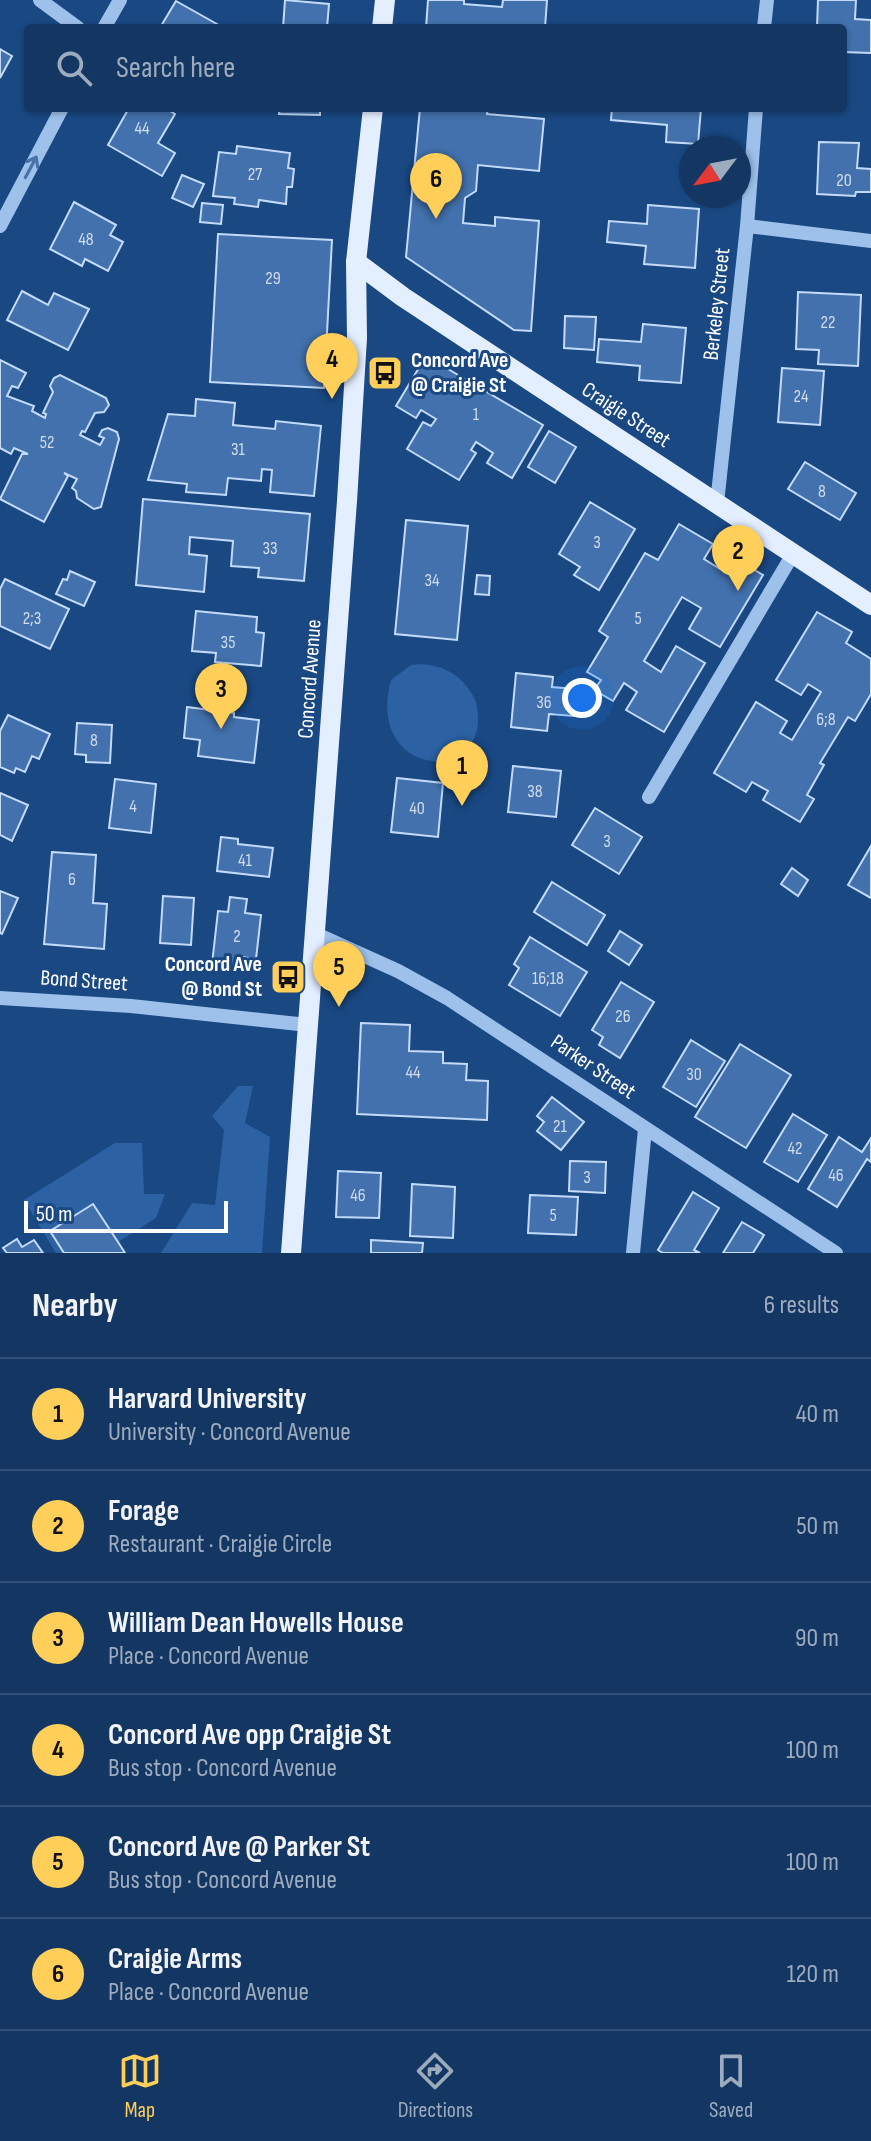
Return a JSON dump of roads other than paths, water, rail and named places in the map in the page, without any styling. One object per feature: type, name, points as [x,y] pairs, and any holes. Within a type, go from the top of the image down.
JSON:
[{"type":"main road","points":[[382,24],[385,0]]},
{"type":"main road","name":"Concord Avenue","points":[[291,1253],[348,486],[357,338],[356,262],[373,112]]},
{"type":"main road","name":"Craigie Street","points":[[356,262],[403,297],[871,605]]},
{"type":"street","points":[[40,0],[73,24]]},
{"type":"street","points":[[106,24],[120,0]]},
{"type":"street","points":[[764,24],[767,0]]},
{"type":"street","points":[[0,226],[60,112]]},
{"type":"street","name":"Berkeley Street","points":[[717,503],[747,226],[756,112]]},
{"type":"street","points":[[747,226],[871,241]]},
{"type":"street","points":[[649,797],[793,554]]},
{"type":"street","name":"Parker Street","points":[[316,934],[398,971],[447,998],[836,1253]]},
{"type":"street","name":"Bond Street","points":[[0,998],[131,1006],[308,1025]]},
{"type":"street","points":[[633,1253],[645,1129]]},
{"type":"place","name":"Craigie Arms","points":[[436,219]]},
{"type":"place","name":"Concord Ave @ Craigie St","points":[[385,373]]},
{"type":"place","name":"Concord Ave opp Craigie St","points":[[332,399]]},
{"type":"place","name":"Forage","points":[[738,591]]},
{"type":"place","name":"William Dean Howells House","points":[[221,729]]},
{"type":"place","name":"Harvard University","points":[[462,806]]},
{"type":"place","name":"Concord Ave @ Bond St","points":[[288,977]]},
{"type":"place","name":"Concord Ave @ Parker St","points":[[339,1007]]}]
